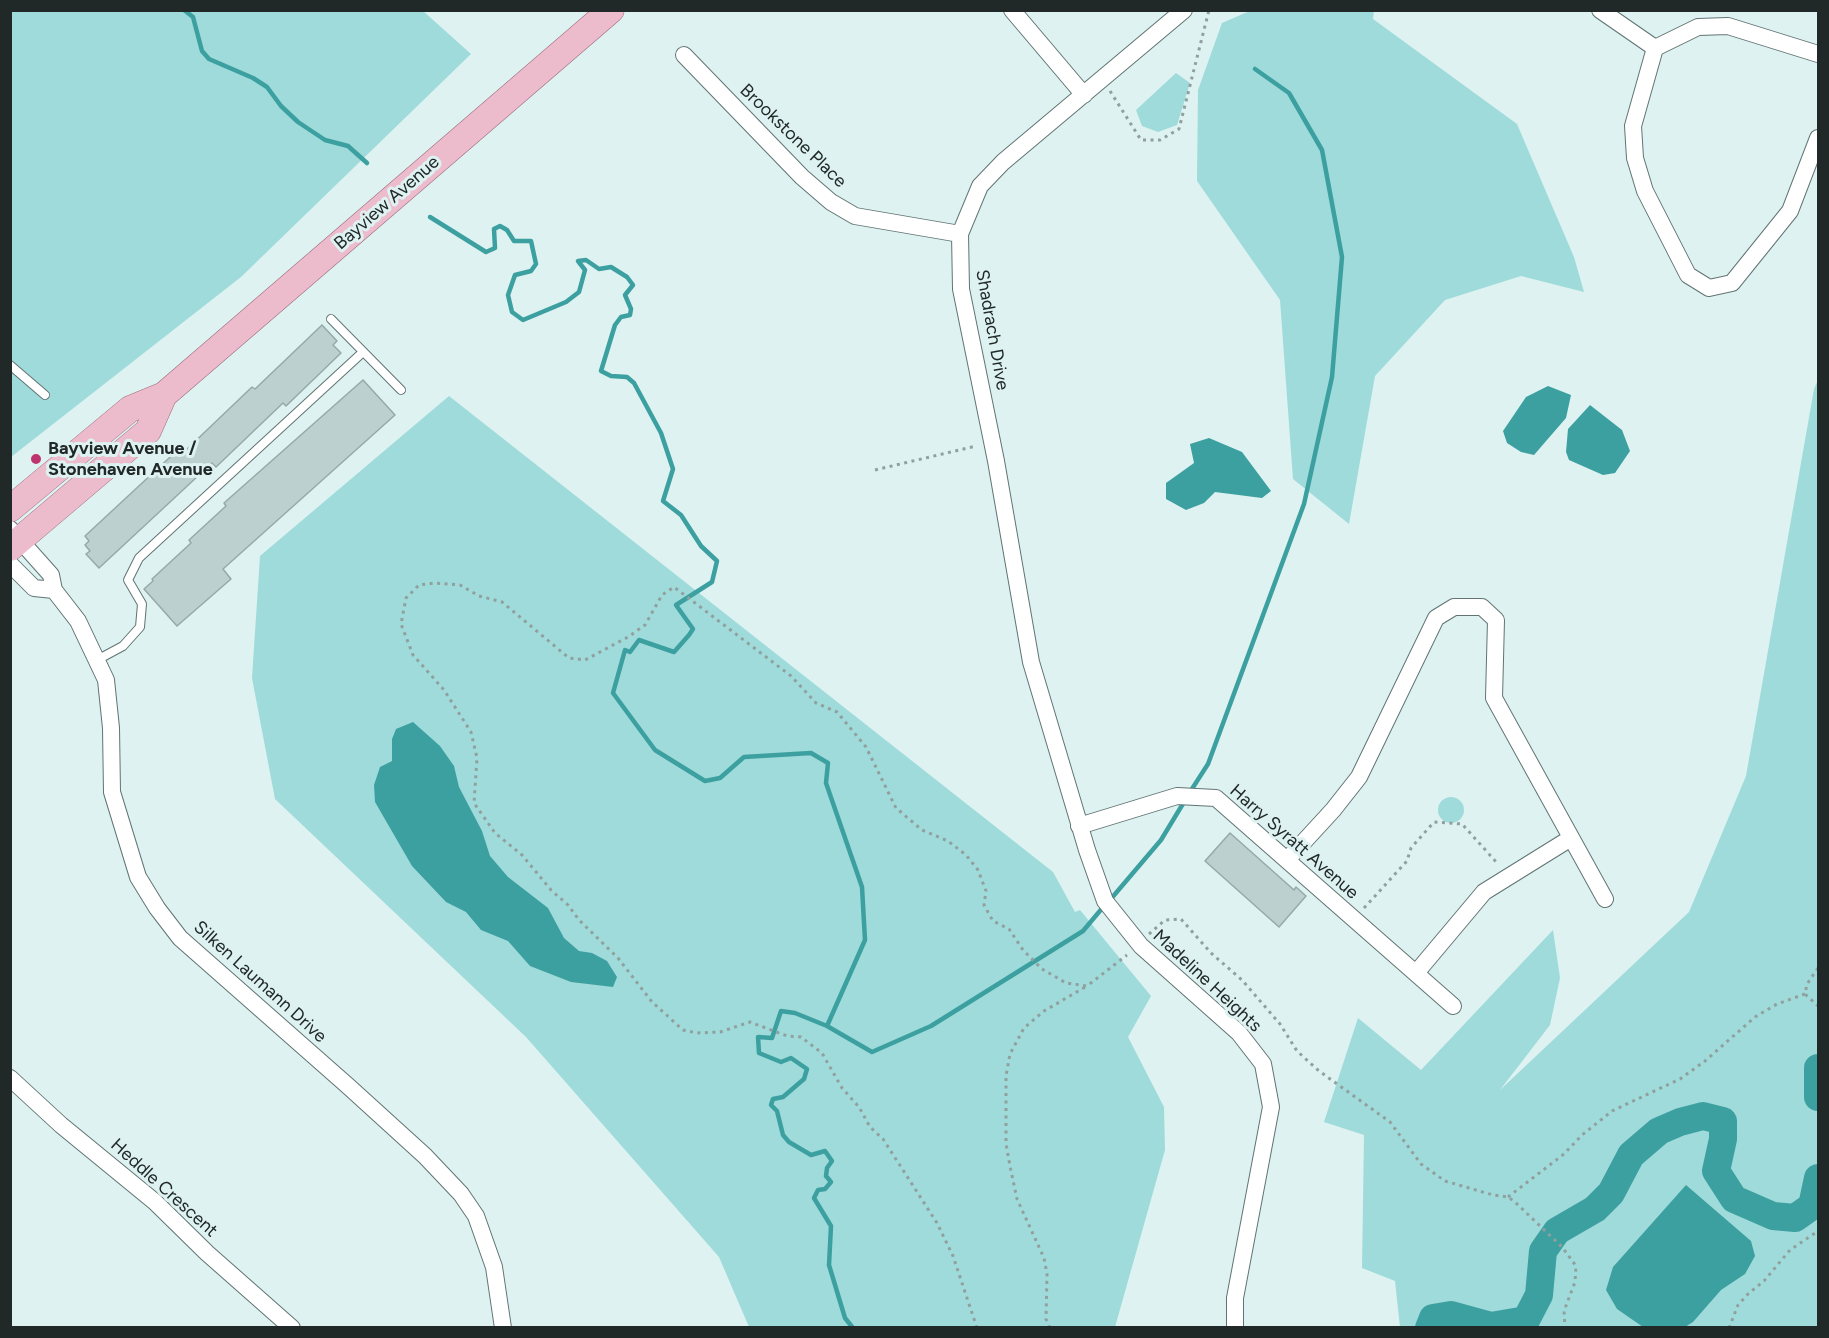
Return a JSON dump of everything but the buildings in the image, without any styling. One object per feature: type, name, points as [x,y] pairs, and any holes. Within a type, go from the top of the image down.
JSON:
[{"type":"main road","name":"Bayview Avenue","points":[[10,509],[130,409],[164,395],[611,10]]},
{"type":"main road","name":"Bayview Avenue","points":[[14,539],[148,431],[164,395]]},
{"type":"street","points":[[1012,10],[1084,95]]},
{"type":"street","name":"Shadrach Drive","points":[[1056,746],[1031,662],[993,442],[961,289],[960,234],[980,186],[1003,162],[1184,10]]},
{"type":"street","points":[[1600,10],[1655,48]]},
{"type":"street","points":[[1818,54],[1728,26],[1698,27],[1655,48],[1633,126],[1635,158],[1645,191],[1688,275],[1709,288],[1732,284],[1790,211],[1818,138]]},
{"type":"street","name":"Brookstone Place","points":[[684,55],[802,177],[831,202],[855,216],[960,234]]},
{"type":"street","name":"Silken Laumann Drive","points":[[14,539],[51,575],[54,590],[78,621],[106,680],[111,728],[112,792],[138,877],[157,908],[195,952],[425,1156],[461,1194],[476,1216],[494,1267],[503,1328]]},
{"type":"street","points":[[10,564],[34,588],[54,590]]},
{"type":"street","points":[[1287,860],[1334,810],[1359,777],[1436,618],[1454,607],[1482,607],[1496,620],[1494,698],[1605,899]]},
{"type":"street","name":"Madeline Heights","points":[[1056,746],[1079,826],[1105,901],[1141,946],[1239,1033],[1263,1064],[1271,1107],[1235,1298],[1235,1328]]},
{"type":"street","name":"Harry Syratt Avenue","points":[[1079,826],[1177,796],[1216,798],[1453,1006]]},
{"type":"street","points":[[1416,973],[1484,892],[1571,838]]},
{"type":"street","name":"Heddle Crescent","points":[[10,1078],[61,1125],[155,1202],[207,1253],[292,1328]]},
{"type":"lane","points":[[330,319],[401,390]]},
{"type":"lane","points":[[97,660],[123,646],[140,627],[142,604],[128,580],[139,558],[363,352]]},
{"type":"lane","points":[[10,365],[45,395]]},
{"type":"path","points":[[1102,80],[1141,140],[1160,140],[1179,129],[1209,10]]},
{"type":"path","points":[[875,470],[993,442]]},
{"type":"path","points":[[977,1328],[953,1256],[937,1223],[883,1139],[870,1127],[859,1107],[842,1088],[822,1053],[801,1037],[787,1036],[750,1022],[720,1032],[697,1033],[683,1030],[652,1002],[618,958],[579,920],[568,904],[551,890],[522,855],[495,833],[474,802],[477,758],[471,732],[444,690],[413,655],[401,624],[406,598],[419,585],[435,583],[460,585],[479,596],[502,602],[569,658],[585,660],[645,625],[662,595],[674,587],[791,676],[816,703],[837,712],[856,732],[866,747],[896,808],[910,822],[948,841],[966,855],[978,870],[986,891],[984,905],[993,921],[1009,929],[1026,953],[1042,969],[1066,983],[1088,986]]},
{"type":"path","points":[[1354,919],[1407,861],[1411,848],[1434,822],[1462,824],[1509,876]]},
{"type":"path","points":[[1145,938],[1165,920],[1181,919],[1211,953],[1242,980],[1280,1024],[1297,1051],[1319,1071],[1390,1122],[1421,1164],[1445,1181],[1508,1197],[1562,1246],[1576,1266],[1575,1282],[1564,1311],[1565,1328]]},
{"type":"path","points":[[1050,1328],[1046,1319],[1047,1274],[1044,1258],[1017,1198],[1010,1166],[1006,1136],[1006,1076],[1010,1054],[1024,1028],[1044,1011],[1088,986],[1115,967],[1130,952]]},
{"type":"path","points":[[1806,994],[1808,984],[1818,968]]},
{"type":"path","points":[[1508,1197],[1564,1154],[1582,1135],[1612,1111],[1680,1079],[1705,1061],[1755,1017],[1777,1005],[1806,994]]},
{"type":"path","points":[[1806,994],[1818,1006]]},
{"type":"path","points":[[1729,1328],[1738,1305],[1749,1293],[1764,1281],[1790,1250],[1818,1231]]},
{"type":"shaded area","points":[[1252,10],[1374,11],[1373,19],[1517,124],[1574,257],[1584,292],[1521,276],[1445,300],[1375,376],[1349,524],[1293,479],[1280,300],[1197,181],[1198,90],[1222,23]]},
{"type":"shaded area","points":[[11,11],[423,11],[471,54],[241,277],[11,457]]},
{"type":"shaded area","points":[[1176,73],[1190,83],[1177,125],[1158,132],[1142,126],[1136,110]]},
{"type":"shaded area","points":[[1818,380],[1818,1327],[1400,1327],[1395,1281],[1362,1268],[1364,1135],[1324,1122],[1358,1018],[1421,1070],[1553,930],[1560,978],[1550,1025],[1500,1090],[1689,912],[1746,776],[1814,389]]},
{"type":"shaded area","points":[[1548,386],[1571,395],[1566,418],[1534,455],[1521,452],[1507,443],[1503,431],[1526,397]]},
{"type":"shaded area","points":[[449,396],[1053,872],[1075,912],[1080,910],[1151,996],[1128,1037],[1164,1107],[1165,1150],[1115,1327],[749,1327],[719,1257],[526,1037],[275,799],[252,678],[260,556]]},
{"type":"shaded area","points":[[1590,405],[1622,430],[1630,451],[1615,473],[1603,475],[1569,460],[1566,452],[1568,429]]},
{"type":"shaded area","points":[[1209,438],[1242,452],[1271,491],[1262,498],[1215,492],[1204,503],[1186,510],[1166,499],[1166,483],[1194,463],[1190,444]]},
{"type":"shaded area","points":[[413,722],[440,746],[454,766],[459,787],[482,831],[490,856],[508,877],[548,908],[564,938],[579,951],[592,953],[607,961],[617,977],[613,987],[571,982],[530,966],[508,941],[481,930],[466,912],[446,902],[412,866],[375,802],[374,785],[380,767],[392,761],[392,739],[396,729]]},
{"type":"shaded area","points":[[1451,797],[1460,801],[1464,810],[1460,819],[1451,823],[1442,819],[1438,810],[1442,801]]},
{"type":"shaded area","points":[[1686,1185],[1751,1241],[1755,1256],[1745,1274],[1721,1290],[1693,1322],[1685,1327],[1643,1327],[1617,1309],[1606,1290],[1613,1267]]},
{"type":"waterway","points":[[184,10],[193,17],[202,51],[209,59],[253,78],[267,87],[281,106],[298,122],[325,140],[348,146],[367,163]]},
{"type":"waterway","points":[[1190,792],[1208,764],[1304,504],[1332,377],[1342,257],[1322,150],[1289,93],[1255,69]]},
{"type":"waterway","points":[[430,217],[486,252],[495,248],[494,229],[500,226],[507,230],[514,241],[531,241],[536,264],[531,271],[515,275],[508,295],[512,312],[523,320],[566,302],[579,292],[585,270],[578,261],[586,260],[599,269],[611,267],[627,277],[633,285],[625,295],[631,309],[630,315],[621,317],[615,325],[601,371],[611,376],[627,377],[634,383],[661,433],[673,469],[663,501],[681,515],[701,546],[717,561],[712,582],[676,605],[693,629],[689,635],[674,652],[639,640],[630,652],[625,650],[613,693],[655,750],[705,781],[720,778],[744,757],[811,753],[828,763],[826,783],[862,887],[865,940],[827,1026]]},
{"type":"waterway","points":[[1110,900],[1161,840],[1184,802]]},
{"type":"waterway","points":[[853,1328],[845,1318],[829,1265],[831,1226],[814,1198],[818,1190],[825,1189],[831,1182],[826,1176],[827,1168],[832,1161],[825,1151],[811,1155],[789,1142],[783,1135],[777,1111],[771,1105],[773,1099],[783,1097],[804,1079],[807,1069],[791,1058],[781,1062],[759,1053],[758,1037],[772,1038],[781,1011],[795,1013],[827,1026],[872,1052],[931,1026],[1083,931],[1104,906]]},
{"type":"waterway","points":[[1818,1068],[1818,1097]]},
{"type":"waterway","points":[[1429,1328],[1433,1318],[1451,1315],[1491,1326],[1526,1320],[1539,1295],[1543,1251],[1557,1231],[1595,1209],[1611,1193],[1631,1155],[1659,1131],[1680,1122],[1703,1116],[1723,1121],[1723,1139],[1716,1171],[1734,1199],[1773,1216],[1795,1218],[1812,1206],[1818,1178]]},
{"type":"place","name":"Bayview Avenue / Stonehaven Avenue","points":[[36,459]]}]
